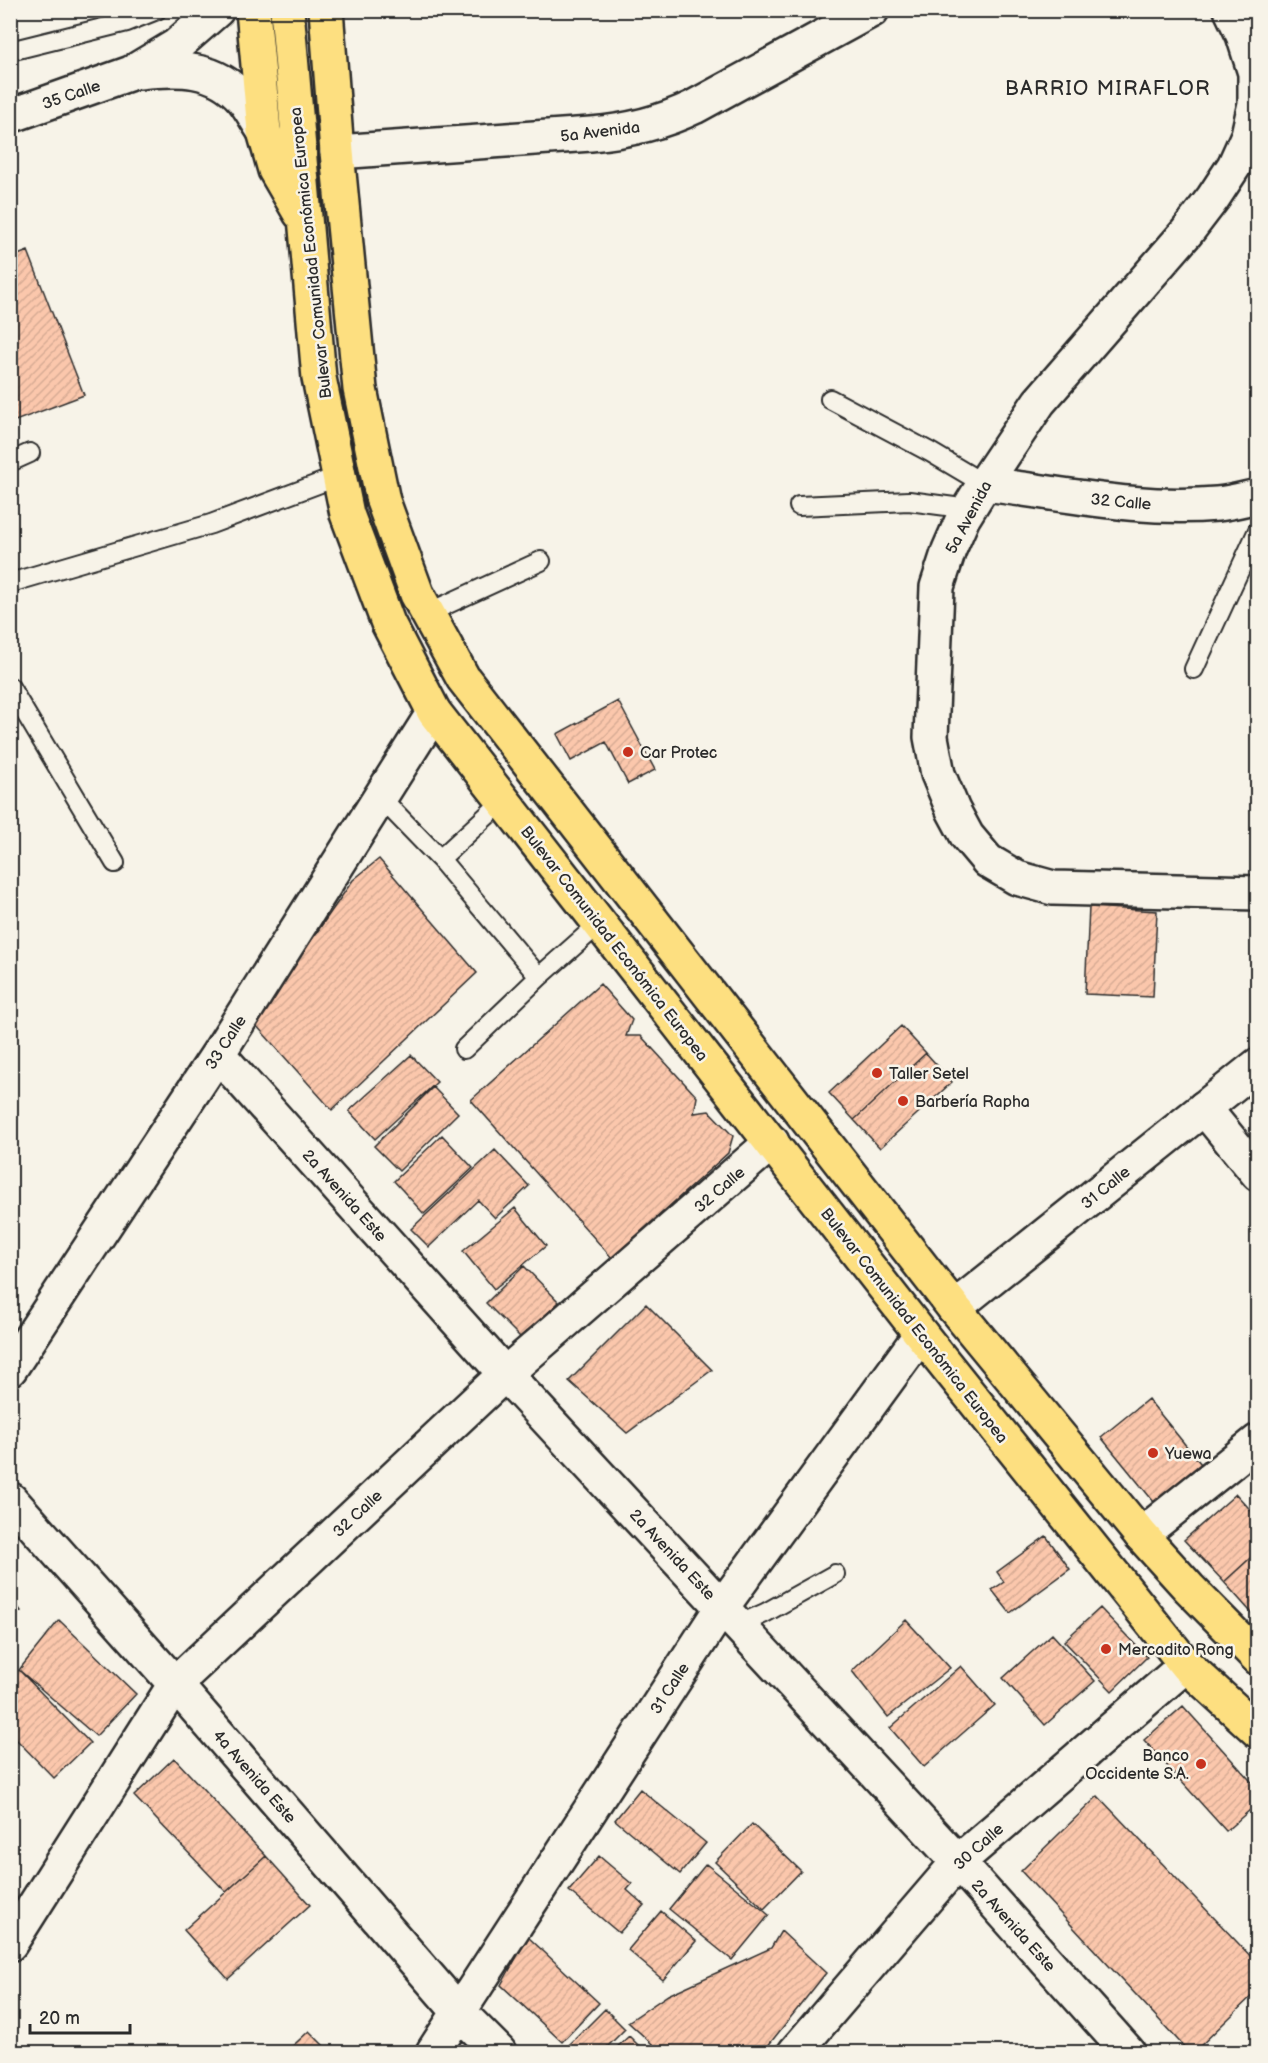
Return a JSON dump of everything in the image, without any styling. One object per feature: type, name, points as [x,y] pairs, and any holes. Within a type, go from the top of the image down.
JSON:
[{"type":"main road","points":[[253,10],[264,131],[275,170],[306,222]]},
{"type":"main road","name":"Bulevar Comunidad Económica Europea","points":[[287,10],[319,378],[339,476],[347,514],[388,623],[434,712],[921,1334],[1186,1665],[1257,1731]]},
{"type":"main road","points":[[326,10],[360,389],[383,501],[417,594],[463,678],[954,1308],[1141,1535],[1257,1658]]},
{"type":"street","name":"35 Calle","points":[[10,116],[131,73],[176,46],[217,10]]},
{"type":"street","name":"5a Avenida","points":[[337,152],[619,132],[647,125],[673,117],[694,107],[872,10]]},
{"type":"street","name":"5a Avenida","points":[[1231,10],[1243,35],[1255,73],[1255,104],[1248,135],[1234,166],[1213,198],[1187,232],[1039,402],[976,496],[949,550],[937,587],[931,737],[938,774],[967,836],[988,861],[1017,878],[1053,888],[1257,893]]},
{"type":"street","name":"35 Calle","points":[[131,73],[176,69],[200,72],[222,82],[243,98],[264,131]]},
{"type":"street","name":"32 Calle","points":[[976,496],[1051,492],[1107,502],[1178,506],[1220,504],[1257,496]]},
{"type":"street","name":"33 Calle","points":[[10,1369],[218,1054],[434,712]]},
{"type":"street","name":"2a Avenida Este","points":[[218,1054],[505,1374],[958,1862],[1128,2052]]},
{"type":"street","name":"31 Calle","points":[[954,1308],[1257,1065]]},
{"type":"street","points":[[1204,1108],[1257,1174]]},
{"type":"street","name":"32 Calle","points":[[10,1944],[175,1684],[505,1374],[772,1142]]},
{"type":"street","name":"31 Calle","points":[[433,2052],[921,1334]]},
{"type":"street","points":[[1141,1535],[1257,1441]]},
{"type":"street","name":"4a Avenida Este","points":[[10,1499],[175,1684],[459,2012],[499,2052]]},
{"type":"street","name":"30 Calle","points":[[795,2052],[958,1862],[1186,1665]]},
{"type":"lane","points":[[10,51],[127,22],[157,10]]},
{"type":"lane","points":[[830,399],[930,452],[976,496]]},
{"type":"lane","points":[[10,462],[30,453]]},
{"type":"lane","points":[[10,583],[211,524],[339,476]]},
{"type":"lane","points":[[799,506],[976,496]]},
{"type":"lane","points":[[1194,669],[1257,530]]},
{"type":"lane","points":[[428,614],[541,561]]},
{"type":"lane","points":[[10,687],[116,862]]},
{"type":"lane","points":[[380,797],[440,859],[539,977]]},
{"type":"lane","points":[[440,859],[504,800]]},
{"type":"lane","points":[[464,1049],[539,977],[600,923]]},
{"type":"lane","points":[[730,1616],[765,1613],[835,1574]]},
{"type":"building","points":[[28,251],[84,395],[10,423],[10,258]]},
{"type":"building","name":"Car Protec","points":[[618,701],[655,770],[628,784],[606,742],[571,761],[557,734]]},
{"type":"building","points":[[379,859],[477,973],[332,1110],[254,1023],[353,880]]},
{"type":"building","points":[[1089,907],[1157,911],[1153,997],[1085,994]]},
{"type":"building","points":[[600,984],[632,1020],[626,1036],[641,1036],[697,1097],[694,1113],[709,1111],[733,1136],[728,1153],[612,1258],[471,1100]]},
{"type":"building","name":"Taller Setel","points":[[901,1026],[926,1053],[854,1120],[829,1093]]},
{"type":"building","name":"Barbería Rapha","points":[[926,1053],[952,1082],[880,1148],[854,1120]]},
{"type":"building","points":[[411,1055],[437,1082],[375,1139],[349,1111]]},
{"type":"building","points":[[433,1087],[458,1113],[399,1171],[374,1146]]},
{"type":"building","points":[[442,1135],[473,1168],[424,1214],[394,1181]]},
{"type":"building","points":[[495,1150],[529,1186],[495,1218],[478,1200],[429,1247],[411,1229]]},
{"type":"building","points":[[515,1208],[546,1246],[494,1289],[463,1251]]},
{"type":"building","points":[[524,1266],[559,1302],[522,1339],[486,1303]]},
{"type":"building","points":[[646,1304],[712,1370],[627,1433],[569,1381]]},
{"type":"building","name":"Yuewa","points":[[1148,1399],[1205,1469],[1158,1507],[1101,1437]]},
{"type":"building","points":[[1236,1494],[1258,1518],[1258,1551],[1224,1582],[1184,1540]]},
{"type":"building","points":[[1046,1536],[1070,1569],[1010,1613],[992,1590],[1004,1582],[997,1572]]},
{"type":"building","points":[[1258,1551],[1258,1620],[1224,1582]]},
{"type":"building","points":[[10,1596],[21,1611],[10,1618]]},
{"type":"building","name":"Mercadito Rong","points":[[1100,1608],[1147,1657],[1112,1691],[1064,1641]]},
{"type":"building","points":[[59,1620],[136,1694],[96,1736],[19,1670]]},
{"type":"building","points":[[906,1620],[950,1668],[888,1717],[852,1671]]},
{"type":"building","points":[[1052,1634],[1095,1681],[1045,1725],[1003,1678]]},
{"type":"building","points":[[961,1666],[995,1705],[924,1767],[890,1728]]},
{"type":"building","points":[[19,1670],[90,1743],[54,1778],[10,1733],[10,1678]]},
{"type":"building","name":"Banco Occidente S.A.","points":[[1183,1706],[1258,1789],[1258,1803],[1226,1831],[1144,1740]]},
{"type":"building","points":[[174,1758],[266,1856],[226,1892],[134,1796]]},
{"type":"building","points":[[640,1789],[706,1843],[680,1874],[615,1820]]},
{"type":"building","points":[[1098,1796],[1258,1964],[1258,1990],[1194,2052],[1189,2052],[1021,1871]]},
{"type":"building","points":[[752,1824],[801,1871],[764,1909],[715,1862]]},
{"type":"building","points":[[266,1856],[310,1905],[228,1979],[184,1930]]},
{"type":"building","points":[[599,1856],[632,1884],[627,1890],[644,1905],[619,1933],[569,1891]]},
{"type":"building","points":[[706,1864],[769,1915],[732,1960],[669,1909]]},
{"type":"building","points":[[661,1911],[696,1941],[663,1980],[628,1950]]},
{"type":"building","points":[[781,1931],[826,1973],[763,2052],[661,2052],[628,2022],[668,1995],[771,1948]]},
{"type":"building","points":[[528,1937],[599,2003],[562,2042],[501,1985]]},
{"type":"building","points":[[605,2009],[625,2029],[602,2052],[563,2051]]},
{"type":"building","points":[[309,2031],[330,2052],[286,2052]]},
{"type":"building","points":[[629,2036],[645,2052],[612,2052]]},
{"type":"place","name":"Car Protec","points":[[628,752]]},
{"type":"place","name":"Taller Setel","points":[[877,1073]]},
{"type":"place","name":"Barbería Rapha","points":[[903,1101]]},
{"type":"place","name":"Yuewa","points":[[1153,1453]]},
{"type":"place","name":"Mercadito Rong","points":[[1106,1649]]},
{"type":"place","name":"Banco Occidente S.A.","points":[[1201,1764]]},
{"type":"district","name":"BARRIO MIRAFLOR","points":[[1108,88]]}]
